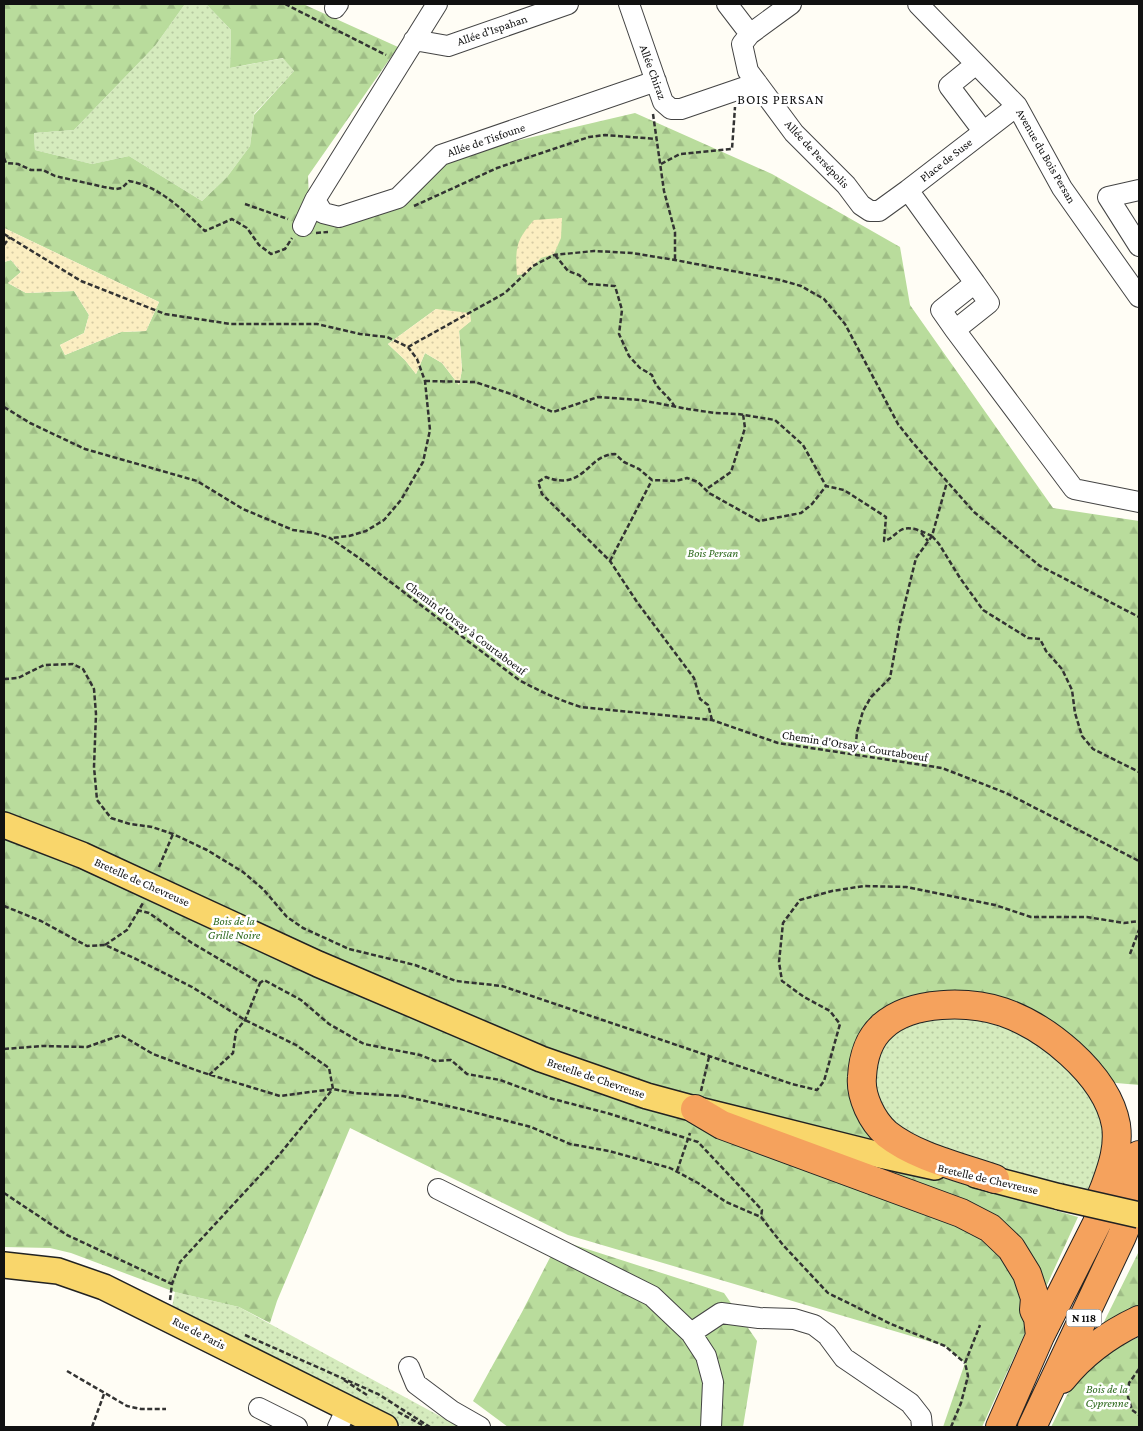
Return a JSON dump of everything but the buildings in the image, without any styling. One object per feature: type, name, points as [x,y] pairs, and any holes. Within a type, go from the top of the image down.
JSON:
[{"type":"highway","points":[[995,1179],[920,1153],[901,1144],[885,1132],[872,1115],[861,1084],[863,1067],[873,1038],[883,1026],[896,1017],[913,1010],[958,1004],[980,1006],[1004,1012],[1027,1022],[1053,1037],[1082,1064],[1107,1097],[1116,1126],[1116,1147],[1100,1202],[1098,1221]]},
{"type":"highway","points":[[695,1111],[722,1124],[961,1213],[990,1228],[1011,1248],[1027,1274],[1035,1298],[1034,1310],[1040,1336]]},
{"type":"highway","name":"N 118","points":[[1000,1427],[1040,1336],[1098,1221],[1139,1155]]},
{"type":"highway","name":"N 118","points":[[1032,1427],[1122,1236],[1139,1195]]},
{"type":"highway","points":[[1122,1236],[1139,1216]]},
{"type":"highway","points":[[1045,1399],[1072,1366],[1092,1349],[1117,1330],[1139,1320]]},
{"type":"main road","name":"Bretelle de Chevreuse","points":[[4,825],[82,855],[318,964],[541,1059],[647,1096],[695,1111],[871,1153],[995,1179],[1139,1216]]},
{"type":"main road","name":"Rue de Paris","points":[[4,1266],[58,1271],[104,1287],[342,1418],[385,1427]]},
{"type":"street","points":[[306,228],[315,200],[437,4]]},
{"type":"street","name":"Allée d'Ispahan","points":[[414,40],[448,46],[568,4]]},
{"type":"street","name":"Allée Chiraz","points":[[629,4],[663,102],[671,109],[681,109],[757,83]]},
{"type":"street","points":[[727,4],[750,34],[791,4]]},
{"type":"street","name":"Avenue du Bois Persan","points":[[918,4],[1017,106],[1062,188],[1139,297]]},
{"type":"street","name":"Allée de Persépolis","points":[[750,34],[742,44],[748,71],[794,133],[846,185],[861,205],[870,211],[879,211],[908,190]]},
{"type":"street","name":"Place de Suse","points":[[976,64],[949,86],[983,131]]},
{"type":"street","name":"Allée de Tisfoune","points":[[315,200],[322,213],[339,217],[398,198],[441,155],[656,81]]},
{"type":"street","name":"Place de Suse","points":[[908,190],[1017,106]]},
{"type":"street","points":[[908,190],[975,283],[941,310],[955,330],[1074,489],[1139,502]]},
{"type":"street","points":[[1139,190],[1108,197],[1139,246]]},
{"type":"street","points":[[438,1189],[652,1296],[691,1334],[706,1356],[713,1382],[712,1427]]},
{"type":"street","points":[[691,1334],[721,1313],[759,1318],[794,1319],[814,1325],[827,1335],[844,1358],[910,1403],[921,1416],[922,1427]]},
{"type":"street","points":[[409,1367],[416,1384],[452,1411],[480,1427]]},
{"type":"street","points":[[259,1408],[297,1427]]},
{"type":"path","points":[[285,4],[401,62]]},
{"type":"path","points":[[660,164],[680,154],[732,149],[736,90]]},
{"type":"path","points":[[411,208],[497,168],[589,137],[605,135],[657,139],[664,191],[675,232],[675,260]]},
{"type":"path","points":[[4,158],[6,163],[18,164],[30,170],[42,170],[55,176],[104,187],[122,188],[129,180],[141,183],[156,189],[205,231],[232,219],[247,228],[259,244],[271,254],[285,249],[293,236],[306,228]]},
{"type":"path","points":[[245,204],[306,228],[329,232]]},
{"type":"path","points":[[4,234],[81,281],[165,314],[231,324],[317,324],[360,334],[387,337],[408,347],[417,359],[425,381],[430,430],[423,462],[401,500],[384,520],[366,531],[349,536],[330,538]]},
{"type":"path","points":[[4,244],[10,237]]},
{"type":"path","points":[[408,347],[505,293],[533,266],[554,255],[594,251],[632,253],[780,280],[801,286],[824,298],[846,324],[898,424],[974,512],[1040,566],[1139,617]]},
{"type":"path","points":[[554,255],[568,271],[579,275],[589,284],[616,286],[622,310],[619,334],[628,356],[640,368],[652,375],[655,386],[670,398],[675,407]]},
{"type":"path","points":[[425,381],[475,382],[511,394],[553,412],[598,398],[640,400],[715,413],[744,414],[775,420],[803,445],[826,486],[844,490],[886,517],[884,542],[890,540],[901,530],[911,528],[932,536],[940,544],[960,578],[983,610],[1028,638],[1040,639],[1046,651],[1062,669],[1072,690],[1075,713],[1082,736],[1093,749],[1139,772]]},
{"type":"path","name":"Chemin d'Orsay à Courtaboeuf","points":[[4,407],[30,423],[85,449],[197,481],[243,509],[293,530],[314,533],[330,538],[519,680],[538,691],[581,707],[712,720],[778,743],[942,768],[1006,794],[1139,862]]},
{"type":"path","points":[[708,488],[730,472],[745,428],[744,414]]},
{"type":"path","points":[[712,720],[708,705],[700,699],[694,678],[637,602],[610,561],[542,494],[538,482],[546,477],[554,480],[573,480],[607,454],[615,454],[624,462],[640,469],[652,480],[676,481],[688,478],[698,482],[710,493],[759,521],[801,513],[812,504],[826,486]]},
{"type":"path","points":[[610,561],[652,480]]},
{"type":"path","points":[[856,754],[857,732],[863,711],[871,697],[890,678],[900,623],[916,558],[932,536],[947,482]]},
{"type":"path","points":[[920,531],[928,541]]},
{"type":"path","points":[[927,535],[932,536]]},
{"type":"path","points":[[4,679],[18,678],[44,666],[73,664],[83,669],[94,689],[96,714],[94,767],[97,800],[111,818],[130,824],[152,827],[173,834],[207,850],[243,872],[263,889],[287,916],[303,928],[349,949],[415,965],[456,981],[502,986],[709,1057],[792,1084],[817,1090],[824,1081],[840,1024],[830,1011],[804,997],[782,981],[779,962],[783,923],[800,900],[832,891],[864,886],[906,887],[995,905],[1031,917],[1087,917],[1124,923],[1139,921]]},
{"type":"path","points":[[159,867],[173,834]]},
{"type":"path","points":[[105,945],[127,930],[143,902]]},
{"type":"path","points":[[4,906],[41,921],[86,946],[105,945],[136,959],[192,987],[245,1020],[296,1045],[329,1068],[333,1089],[279,1156],[180,1262],[172,1284],[170,1300]]},
{"type":"path","points":[[137,910],[149,913],[192,943],[260,984]]},
{"type":"path","points":[[1130,954],[1139,930]]},
{"type":"path","points":[[210,1075],[233,1053],[236,1031],[245,1020],[260,984],[264,980],[301,1000],[329,1024],[364,1044],[420,1055],[435,1061],[450,1060],[467,1074],[500,1080],[549,1098],[607,1113],[698,1142],[762,1210],[761,1217]]},
{"type":"path","points":[[4,1049],[42,1046],[87,1047],[121,1035],[153,1054],[210,1075],[280,1096],[333,1089],[354,1093],[403,1096],[461,1108],[531,1127],[570,1144],[609,1151],[670,1168],[698,1183],[726,1202],[761,1217],[783,1245],[828,1293],[891,1324],[945,1346],[966,1363]]},
{"type":"path","points":[[677,1171],[689,1138],[709,1057]]},
{"type":"path","points":[[4,1193],[67,1235],[172,1284]]},
{"type":"path","points":[[951,1427],[961,1403],[968,1376],[966,1363],[980,1325]]},
{"type":"path","points":[[1139,1369],[1129,1383],[1128,1397],[1132,1410],[1139,1415]]},
{"type":"path","points":[[67,1371],[126,1406],[141,1409],[166,1409]]},
{"type":"path","points":[[337,1375],[378,1394],[430,1427]]},
{"type":"path","points":[[92,1427],[104,1394]]},
{"type":"green space","points":[[4,4],[185,4],[155,46],[74,130],[34,133],[35,150],[92,164],[129,156],[202,201],[227,177],[250,146],[254,115],[294,71],[283,58],[230,68],[231,30],[206,4],[303,4],[398,47],[308,176],[309,200],[322,224],[376,214],[431,165],[507,143],[635,113],[772,174],[900,247],[910,305],[1053,508],[1139,521],[1139,1085],[1105,1082],[972,996],[868,1039],[884,1161],[1078,1217],[982,1427],[943,1427],[965,1363],[945,1346],[568,1235],[350,1128],[277,1301],[270,1323],[239,1307],[175,1292],[71,1253],[50,1248],[4,1247],[4,262],[11,260],[21,272],[8,283],[26,293],[74,291],[89,315],[84,333],[60,345],[65,355],[121,332],[146,331],[159,302],[4,228]],"holes":[[[436,309],[471,321],[459,330],[462,370],[459,385],[442,363],[425,353],[416,374],[405,360],[388,344]]]},
{"type":"green space","points":[[185,4],[206,4],[231,30],[230,68],[284,58],[294,71],[254,114],[250,146],[227,177],[202,201],[129,156],[92,164],[35,150],[34,133],[74,130],[155,46]]},
{"type":"green space","points":[[965,1014],[1002,1024],[1035,1038],[1071,1067],[1094,1097],[1107,1133],[1092,1191],[1063,1187],[962,1159],[892,1126],[876,1102],[872,1079],[881,1046],[897,1029],[923,1018]]},
{"type":"green space","points":[[559,1240],[724,1293],[757,1341],[743,1427],[508,1427],[473,1401]]},
{"type":"green space","points":[[1139,1251],[1139,1311],[1103,1324]]},
{"type":"green space","points":[[175,1292],[239,1307],[460,1427],[403,1427],[172,1307]]},
{"type":"green space","name":"Bois de la Cyprenne","points":[[1139,1337],[1139,1427],[1051,1427],[1067,1395],[1078,1380],[1106,1353]]},
{"type":"sand","points":[[562,218],[561,238],[554,254],[541,258],[526,274],[517,275],[517,251],[523,233],[534,220]]},
{"type":"sand","points":[[4,228],[159,302],[146,331],[121,332],[65,355],[60,345],[84,333],[89,315],[74,291],[26,293],[8,283],[21,272],[11,260],[4,262]]},
{"type":"sand","points":[[436,309],[470,313],[471,321],[459,331],[462,370],[459,385],[442,363],[425,353],[416,374],[405,360],[388,344]]},
{"type":"district","name":"BOIS PERSAN","points":[[781,99]]},
{"type":"park label","name":"Bois Persan","points":[[713,553]]},
{"type":"park label","name":"Bois de la Grille Noire","points":[[234,928]]}]
